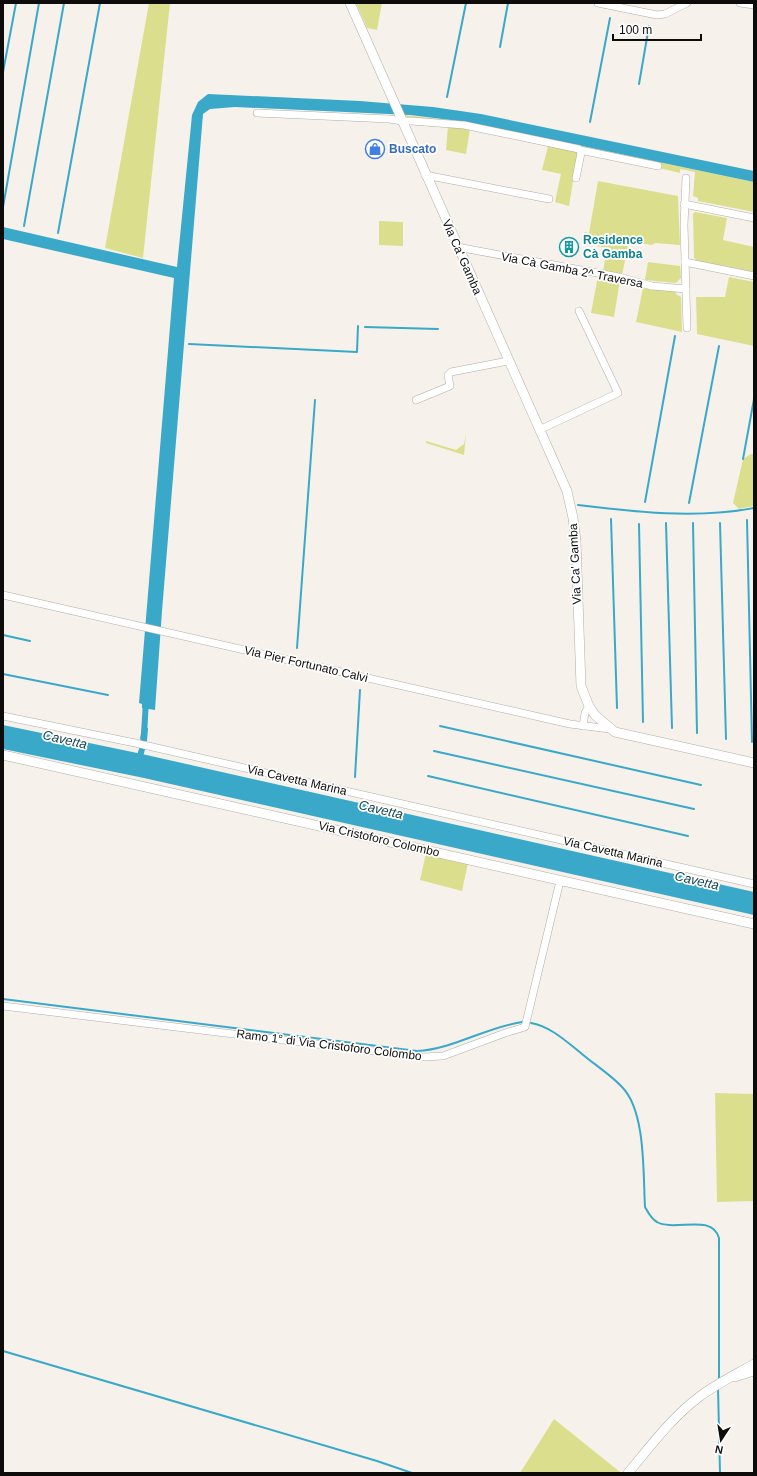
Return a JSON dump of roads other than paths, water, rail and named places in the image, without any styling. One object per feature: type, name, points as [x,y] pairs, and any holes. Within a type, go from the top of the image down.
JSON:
[{"type":"street","name":"Via Ca' Gamba","points":[[350,3],[457,247],[563,482],[573,518],[576,541],[581,686],[589,706],[595,715],[610,729],[624,734],[754,763]]},
{"type":"street","points":[[598,3],[657,15],[665,14],[687,3]]},
{"type":"street","points":[[740,3],[754,6]]},
{"type":"street","points":[[257,113],[400,118],[464,125],[658,166]]},
{"type":"street","points":[[576,178],[580,150]]},
{"type":"street","points":[[425,175],[549,199]]},
{"type":"street","points":[[686,178],[684,204],[687,328]]},
{"type":"street","points":[[684,204],[754,218]]},
{"type":"street","name":"Via Cà Gamba 2^ Traversa","points":[[457,247],[619,277],[652,286],[686,289]]},
{"type":"street","points":[[685,262],[754,276]]},
{"type":"street","points":[[539,430],[618,393],[579,311]]},
{"type":"street","points":[[416,400],[450,386],[448,375],[451,372],[508,361]]},
{"type":"street","name":"Via Pier Fortunato Calvi","points":[[3,595],[583,726],[610,729]]},
{"type":"street","points":[[583,726],[585,713],[589,706]]},
{"type":"street","name":"Via Cavetta Marina","points":[[3,716],[135,743],[754,884]]},
{"type":"street","name":"Via Cristoforo Colombo","points":[[3,755],[754,924]]},
{"type":"street","name":"Ramo 1° di Via Cristoforo Colombo","points":[[3,1006],[423,1057],[442,1056],[525,1027],[560,881]]},
{"type":"street","points":[[628,1473],[679,1415],[712,1388],[754,1364]]},
{"type":"street","points":[[721,1382],[754,1372]]},
{"type":"water","points":[[208,94],[360,101],[433,107],[481,114],[754,171],[754,182],[467,122],[410,115],[235,107],[210,109],[203,114],[155,710],[142,708],[142,704],[139,703],[174,278],[3,239],[3,227],[177,267],[192,115],[198,102]]},
{"type":"water","name":"Cavetta","points":[[3,725],[142,754],[754,892],[754,915],[144,778],[3,749]]},
{"type":"water","points":[[142,727],[148,728],[147,741],[144,743],[140,739]]},
{"type":"waterway","points":[[3,72],[16,3]]},
{"type":"waterway","points":[[3,207],[39,3]]},
{"type":"waterway","points":[[24,226],[64,3]]},
{"type":"waterway","points":[[58,233],[100,3]]},
{"type":"waterway","points":[[447,97],[466,3]]},
{"type":"waterway","points":[[500,47],[508,3]]},
{"type":"waterway","points":[[590,122],[610,18]]},
{"type":"waterway","points":[[639,84],[649,26]]},
{"type":"waterway","points":[[189,344],[357,352],[358,326]]},
{"type":"waterway","points":[[365,327],[438,329]]},
{"type":"waterway","points":[[645,502],[675,336]]},
{"type":"waterway","points":[[689,503],[719,346]]},
{"type":"waterway","points":[[743,459],[754,399]]},
{"type":"waterway","points":[[297,648],[315,400]]},
{"type":"waterway","points":[[578,505],[644,512],[688,514],[754,508]]},
{"type":"waterway","points":[[611,519],[617,708]]},
{"type":"waterway","points":[[747,520],[752,742]]},
{"type":"waterway","points":[[666,523],[672,728]]},
{"type":"waterway","points":[[693,523],[697,733]]},
{"type":"waterway","points":[[720,523],[726,739]]},
{"type":"waterway","points":[[639,524],[643,722]]},
{"type":"waterway","points":[[3,635],[30,641]]},
{"type":"waterway","points":[[3,674],[108,695]]},
{"type":"waterway","points":[[355,777],[360,690]]},
{"type":"waterway","points":[[144,735],[146,700]]},
{"type":"waterway","points":[[440,726],[701,785]]},
{"type":"waterway","points":[[139,760],[142,749]]},
{"type":"waterway","points":[[434,751],[694,809]]},
{"type":"waterway","points":[[428,776],[688,836]]},
{"type":"waterway","points":[[3,999],[417,1051],[444,1046],[496,1028],[522,1022]]},
{"type":"waterway","points":[[531,1023],[545,1027],[564,1040],[613,1078],[630,1098],[635,1111],[642,1144],[645,1207],[651,1217],[655,1221],[665,1225],[692,1224],[709,1226],[715,1231],[719,1238],[719,1380]]},
{"type":"waterway","points":[[3,1351],[377,1461],[412,1473]]},
{"type":"waterway","points":[[718,1388],[720,1473]]},
{"type":"place","name":"Buscato","points":[[375,149]]},
{"type":"place","name":"Residence Cà Gamba","points":[[569,247]]}]
